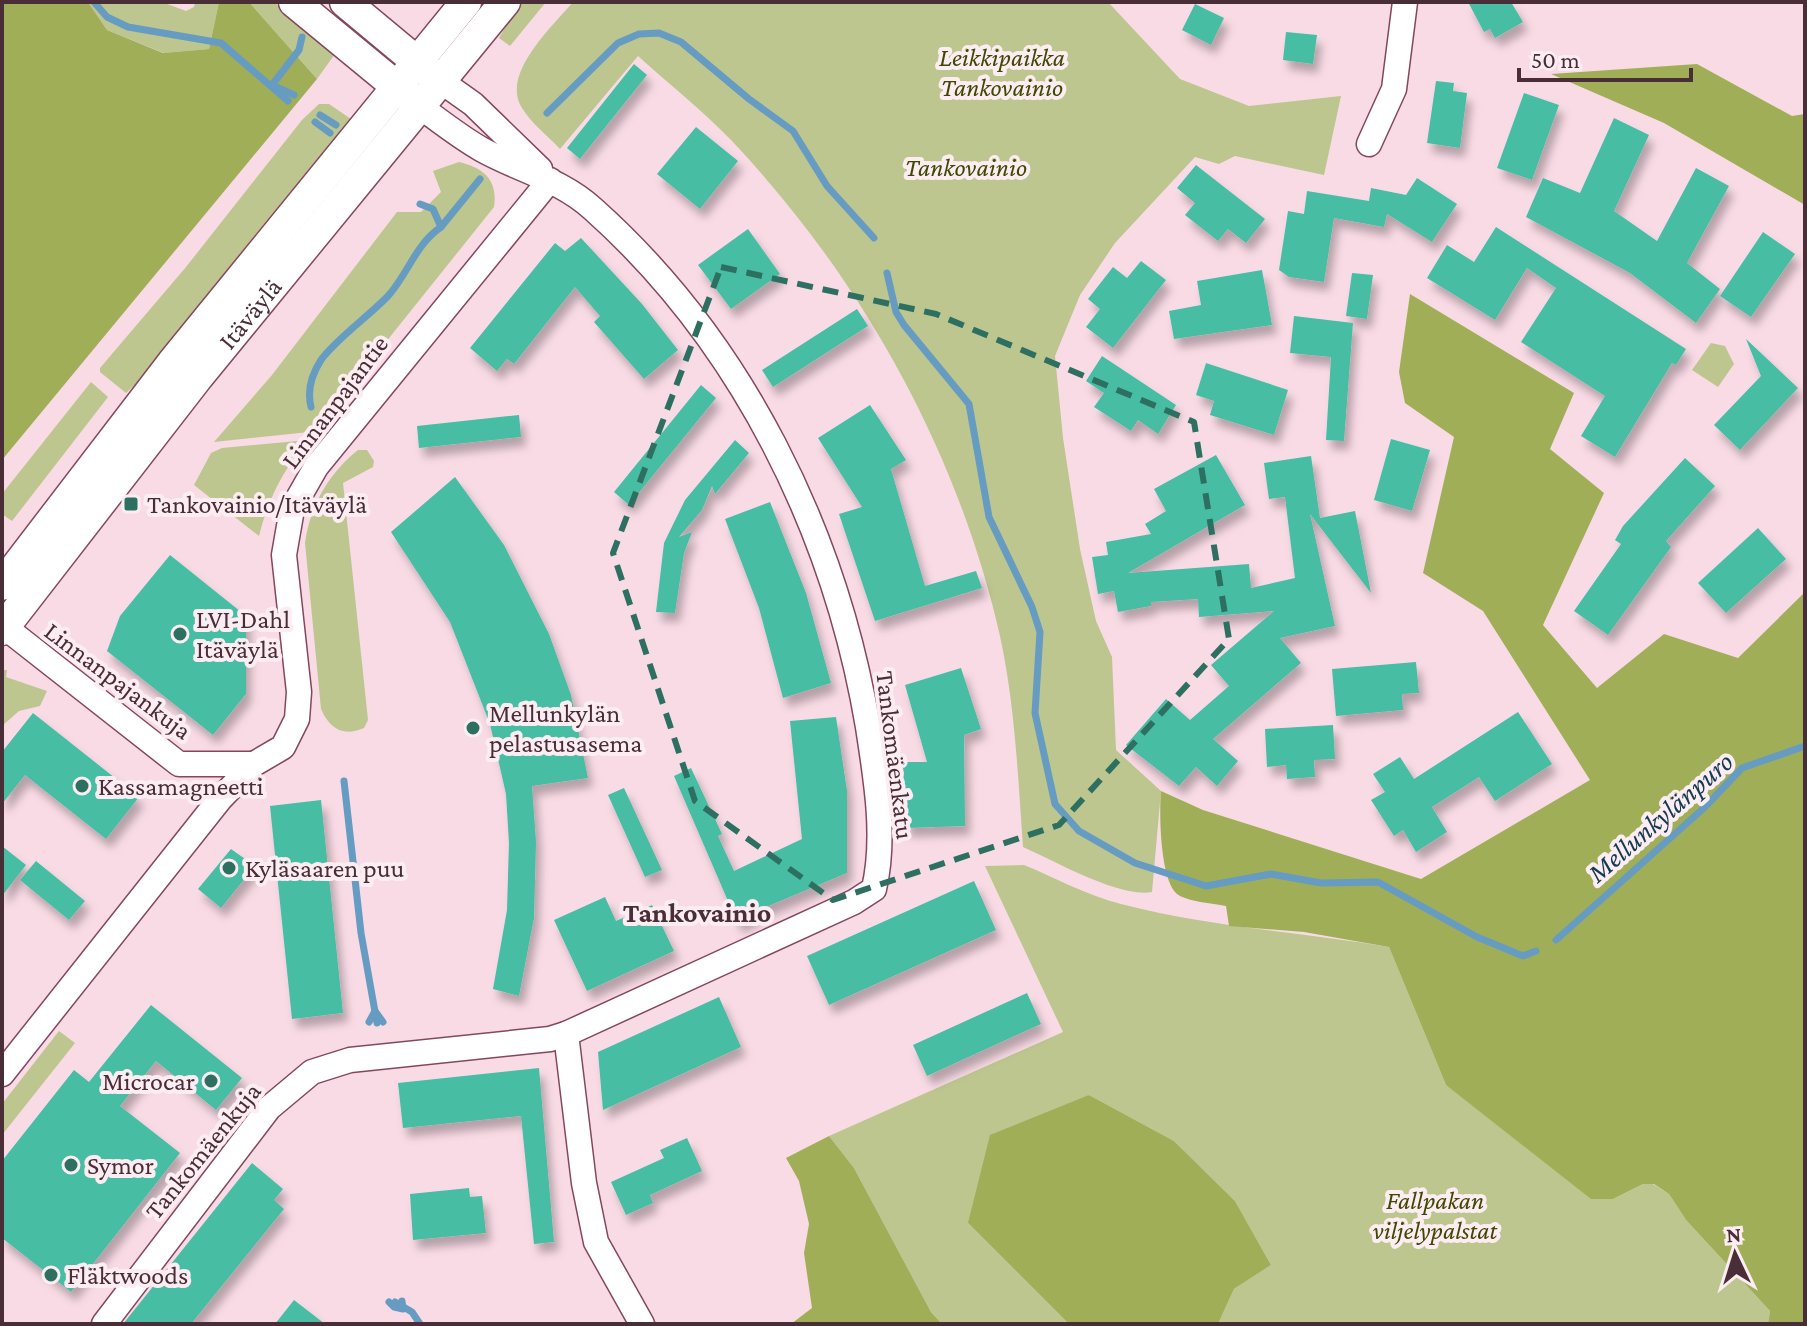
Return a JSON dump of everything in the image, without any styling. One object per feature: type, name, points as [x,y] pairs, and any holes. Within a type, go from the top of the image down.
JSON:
[{"type":"main road","points":[[294,2],[410,98]]},
{"type":"main road","points":[[345,2],[431,73]]},
{"type":"main road","name":"Itäväylä","points":[[431,73],[466,2]]},
{"type":"main road","name":"Itäväylä","points":[[2,585],[172,363],[431,73],[505,2]]},
{"type":"main road","name":"Itäväylä","points":[[3,627],[208,365],[410,98]]},
{"type":"street","points":[[1369,144],[1394,89],[1405,2]]},
{"type":"street","name":"Tankomäenkatu","points":[[431,73],[473,104],[550,180]]},
{"type":"street","name":"Tankomäenkatu","points":[[410,98],[483,150],[550,180],[591,207],[673,292],[732,373],[777,447],[807,512],[851,643],[873,757],[880,863],[874,889],[854,902],[566,1034]]},
{"type":"street","name":"Linnanpajantie","points":[[2,1074],[220,799],[254,764],[283,747],[297,719],[299,692],[284,555],[292,509],[325,456],[550,180]]},
{"type":"street","name":"Linnanpajankuja","points":[[3,627],[179,764],[254,764]]},
{"type":"street","points":[[566,1034],[584,1183],[596,1242],[642,1324]]},
{"type":"street","name":"Tankomäenkuja","points":[[104,1324],[269,1108],[312,1072],[350,1060],[550,1039],[566,1034]]},
{"type":"highlighted area","points":[[721,267],[936,314],[1194,422],[1229,639],[1059,825],[833,900],[695,801],[613,553]]},
{"type":"green space","points":[[2,2],[88,2],[107,30],[163,53],[209,49],[219,2],[249,2],[317,79],[2,460]]},
{"type":"green space","points":[[88,2],[162,2],[186,11],[194,7],[195,2],[219,2],[209,49],[164,53],[107,30]]},
{"type":"green space","points":[[249,2],[274,2],[335,54],[317,79]]},
{"type":"green space","points":[[520,2],[546,2],[510,46],[499,38]]},
{"type":"green space","name":"Tankovainio","points":[[573,2],[1108,2],[1180,79],[1249,106],[1341,96],[1324,175],[1235,156],[1219,164],[1195,157],[1115,243],[1080,295],[1055,356],[1063,438],[1080,549],[1096,621],[1112,657],[1116,750],[1161,791],[1152,892],[1105,884],[1023,847],[1005,662],[982,567],[959,500],[931,434],[863,309],[779,194],[721,130],[638,56],[560,149],[522,108],[517,95],[523,66],[542,37]]},
{"type":"green space","points":[[1697,64],[1792,116],[1805,114],[1805,205],[1664,123],[1551,74]]},
{"type":"green space","points":[[319,104],[329,104],[351,119],[336,145],[172,350],[126,393],[100,372],[100,368],[186,267],[302,120]]},
{"type":"green space","points":[[459,162],[476,168],[491,182],[494,207],[329,413],[309,432],[214,442],[272,375],[397,212],[421,212],[441,192],[433,171]]},
{"type":"green space","points":[[1410,294],[1574,393],[1550,449],[1604,493],[1543,625],[1597,688],[1664,634],[1738,658],[1805,592],[1805,1324],[1768,1324],[1770,1311],[1686,1220],[1669,1194],[1654,1184],[1643,1184],[1613,1199],[1591,1199],[1446,1085],[1389,947],[1304,932],[1229,926],[1226,906],[1187,899],[1177,894],[1171,886],[1162,846],[1161,791],[1203,810],[1421,879],[1590,780],[1483,611],[1423,573],[1454,437],[1405,403],[1399,372]]},
{"type":"green space","points":[[1711,343],[1725,346],[1734,364],[1718,387],[1692,370]]},
{"type":"green space","points":[[91,382],[108,397],[12,521],[2,514],[2,494]]},
{"type":"green space","points":[[308,440],[278,485],[259,536],[194,485],[211,453],[222,448]]},
{"type":"green space","points":[[358,450],[367,450],[374,461],[373,467],[343,483],[368,720],[364,728],[350,732],[333,726],[321,709],[305,543],[311,516],[322,492],[338,469]]},
{"type":"green space","points":[[2,670],[7,670],[6,677],[47,691],[40,706],[19,711],[2,726]]},
{"type":"green space","name":"Fallpakan viljelypalstat","points":[[1024,865],[1096,896],[1154,912],[1389,947],[1446,1085],[1613,1199],[1643,1184],[1653,1184],[1669,1194],[1686,1220],[1770,1311],[1768,1324],[1218,1324],[1234,1289],[1271,1265],[1235,1201],[1174,1141],[1089,1095],[968,1223],[1069,1324],[942,1324],[931,1312],[854,1168],[829,1136],[1063,1032],[985,866]]},
{"type":"green space","points":[[59,1031],[75,1043],[2,1135],[2,1104]]},
{"type":"green space","points":[[1089,1095],[1174,1141],[1235,1201],[1271,1265],[1234,1289],[1218,1324],[1069,1324],[968,1223],[990,1135]]},
{"type":"green space","points":[[829,1136],[854,1168],[931,1312],[942,1324],[791,1324],[812,1308],[804,1253],[809,1224],[799,1181],[786,1158]]},
{"type":"building","points":[[1468,2],[1511,2],[1523,22],[1495,38],[1490,29],[1484,32]]},
{"type":"building","points":[[1195,4],[1224,18],[1211,45],[1182,30]]},
{"type":"building","points":[[1286,32],[1317,35],[1313,64],[1283,60]]},
{"type":"building","points":[[634,64],[647,75],[580,159],[567,148]]},
{"type":"building","points":[[1436,81],[1454,83],[1453,91],[1467,93],[1460,148],[1427,143]]},
{"type":"building","points":[[1524,93],[1559,105],[1532,180],[1497,168]]},
{"type":"building","points":[[1614,118],[1649,135],[1614,211],[1657,241],[1696,168],[1729,186],[1687,263],[1720,289],[1696,323],[1630,273],[1526,217],[1543,178],[1580,193]]},
{"type":"building","points":[[696,127],[738,161],[700,209],[657,174]]},
{"type":"building","points":[[1196,165],[1265,219],[1246,243],[1228,229],[1218,241],[1185,215],[1195,203],[1177,188]]},
{"type":"building","points":[[1417,178],[1457,204],[1432,242],[1387,214],[1384,227],[1334,218],[1324,282],[1289,277],[1279,270],[1288,211],[1304,214],[1307,191],[1369,201],[1371,188],[1406,195]]},
{"type":"building","points":[[1496,227],[1686,349],[1676,365],[1672,363],[1615,457],[1581,436],[1605,396],[1521,342],[1556,288],[1527,268],[1495,320],[1427,278],[1447,245],[1474,262]]},
{"type":"building","points":[[748,229],[780,274],[731,309],[698,265]]},
{"type":"building","points":[[1763,232],[1795,254],[1751,317],[1720,296]]},
{"type":"building","points":[[581,238],[642,304],[678,350],[644,379],[594,322],[600,316],[575,287],[514,364],[507,359],[497,371],[470,348],[555,243],[565,251]]},
{"type":"building","points":[[1141,261],[1166,280],[1113,348],[1086,327],[1100,309],[1088,299],[1113,267],[1127,278]]},
{"type":"building","points":[[1262,270],[1272,325],[1174,339],[1169,311],[1201,305],[1197,281]]},
{"type":"building","points":[[1352,273],[1373,275],[1367,319],[1346,316]]},
{"type":"building","points":[[857,309],[868,326],[773,387],[762,370]]},
{"type":"building","points":[[1294,316],[1353,323],[1344,441],[1326,440],[1331,357],[1290,353]]},
{"type":"building","points":[[1746,339],[1798,388],[1740,450],[1714,425],[1761,376]]},
{"type":"building","points":[[1102,356],[1176,405],[1158,434],[1138,420],[1131,431],[1094,407],[1104,393],[1086,381]]},
{"type":"building","points":[[1206,363],[1288,390],[1274,435],[1210,415],[1214,401],[1196,395]]},
{"type":"building","points":[[701,385],[716,398],[629,505],[614,492]]},
{"type":"building","points":[[870,405],[906,460],[891,469],[925,586],[976,571],[982,588],[875,621],[839,514],[862,507],[818,438]]},
{"type":"building","points":[[519,415],[521,437],[419,448],[417,426]]},
{"type":"building","points":[[1391,439],[1430,450],[1412,511],[1374,500]]},
{"type":"building","points":[[735,440],[749,453],[715,494],[712,486],[702,510],[679,537],[692,532],[684,553],[675,613],[656,612],[664,543],[685,500]]},
{"type":"building","points":[[1216,455],[1245,505],[1128,573],[1249,564],[1251,588],[1295,578],[1285,497],[1269,499],[1264,463],[1311,456],[1320,518],[1355,511],[1371,593],[1310,514],[1335,626],[1280,638],[1301,663],[1213,739],[1238,761],[1217,786],[1196,767],[1179,786],[1126,745],[1166,699],[1190,720],[1229,686],[1211,665],[1274,611],[1199,617],[1198,599],[1151,602],[1151,606],[1118,612],[1114,591],[1098,594],[1092,557],[1108,555],[1106,542],[1151,534],[1145,524],[1166,511],[1154,489]]},
{"type":"building","points":[[1685,458],[1715,486],[1666,541],[1671,547],[1608,635],[1574,611],[1621,544],[1615,540],[1623,526]]},
{"type":"building","points":[[455,477],[504,545],[549,634],[571,695],[588,778],[532,786],[536,842],[534,918],[519,996],[493,989],[507,910],[509,843],[506,794],[490,724],[450,622],[391,532]]},
{"type":"building","points":[[770,502],[806,593],[831,683],[783,698],[759,608],[725,519]]},
{"type":"building","points":[[1758,528],[1786,559],[1726,613],[1698,583]]},
{"type":"building","name":"LVI-Dahl Itäväylä","points":[[170,555],[246,616],[246,694],[213,735],[107,651],[120,616]]},
{"type":"building","points":[[1416,662],[1419,693],[1402,694],[1403,710],[1336,716],[1332,669]]},
{"type":"building","points":[[961,668],[981,729],[964,735],[965,826],[905,828],[903,762],[927,762],[905,685]]},
{"type":"building","points":[[1518,712],[1552,764],[1495,801],[1479,777],[1432,807],[1447,832],[1416,852],[1403,830],[1394,836],[1371,800],[1385,792],[1373,774],[1400,757],[1414,779]]},
{"type":"building","name":"Kassamagneetti","points":[[33,713],[139,797],[106,839],[25,775],[2,804],[2,752]]},
{"type":"building","points":[[836,717],[847,791],[847,873],[754,912],[755,916],[738,924],[674,776],[691,768],[722,834],[718,836],[734,871],[802,839],[790,721]]},
{"type":"building","points":[[1333,725],[1335,759],[1314,760],[1315,777],[1287,779],[1286,765],[1267,767],[1265,729]]},
{"type":"building","points":[[624,788],[662,870],[645,877],[608,795]]},
{"type":"building","points":[[321,800],[343,1013],[292,1019],[270,806]]},
{"type":"building","points":[[2,846],[26,865],[2,896]]},
{"type":"building","name":"Kyläsaaren puu","points":[[231,849],[255,866],[221,908],[198,889]]},
{"type":"building","points":[[36,861],[85,901],[69,920],[20,880]]},
{"type":"building","points":[[974,881],[996,930],[829,1005],[807,956]]},
{"type":"building","points":[[605,897],[616,921],[652,905],[674,951],[587,991],[554,920]]},
{"type":"building","points":[[1027,993],[1041,1024],[927,1076],[913,1045]]},
{"type":"building","points":[[719,997],[741,1047],[603,1110],[598,1052]]},
{"type":"building","points":[[151,1005],[242,1078],[216,1110],[156,1061],[120,1106],[180,1153],[71,1292],[2,1238],[2,1161],[74,1070],[89,1082]]},
{"type":"building","points":[[539,1068],[554,1242],[534,1244],[521,1116],[403,1128],[398,1083]]},
{"type":"building","points":[[687,1138],[702,1171],[650,1195],[653,1203],[626,1215],[611,1182],[664,1158],[660,1150]]},
{"type":"building","points":[[252,1163],[283,1189],[274,1200],[284,1209],[191,1324],[123,1324]]},
{"type":"building","points":[[469,1188],[470,1197],[482,1196],[486,1233],[413,1240],[410,1194]]},
{"type":"building","points":[[294,1300],[325,1324],[275,1324]]},
{"type":"waterway","name":"Mellunkylänpuro","points":[[94,2],[107,17],[128,27],[221,43],[288,101]]},
{"type":"waterway","name":"Mellunkylänpuro","points":[[547,113],[618,43],[639,34],[659,33],[681,42],[793,131],[827,186],[874,238]]},
{"type":"waterway","points":[[294,95],[272,85],[299,50],[302,37]]},
{"type":"waterway","name":"Mellunkylänpuro","points":[[320,115],[336,125]]},
{"type":"waterway","name":"Mellunkylänpuro","points":[[315,122],[330,133]]},
{"type":"waterway","name":"Mellunkylänpuro","points":[[441,227],[480,179]]},
{"type":"waterway","name":"Mellunkylänpuro","points":[[311,407],[311,383],[321,360],[388,296],[418,251],[441,227],[433,209],[420,204]]},
{"type":"waterway","name":"Mellunkylänpuro","points":[[887,273],[896,312],[904,325],[969,404],[989,517],[1032,607],[1040,632],[1035,713],[1055,804],[1079,831],[1135,863],[1206,886],[1271,874],[1321,883],[1378,882],[1477,937],[1523,956],[1536,951]]},
{"type":"waterway","name":"Mellunkylänpuro","points":[[1556,940],[1705,807],[1742,768],[1805,746]]},
{"type":"waterway","name":"Mellunkylänpuro","points":[[344,781],[361,933],[377,1023]]},
{"type":"waterway","name":"Mellunkylänpuro","points":[[369,1022],[375,1011],[383,1022]]},
{"type":"waterway","name":"Mellunkylänpuro","points":[[389,1302],[403,1309],[402,1301]]},
{"type":"waterway","name":"Mellunkylänpuro","points":[[395,1302],[412,1312],[420,1324]]},
{"type":"place","name":"Tankovainio/Itäväylä","points":[[131,504]]},
{"type":"place","name":"LVI-Dahl Itäväylä","points":[[180,634]]},
{"type":"place","name":"Mellunkylän pelastusasema","points":[[473,728]]},
{"type":"place","name":"Kassamagneetti","points":[[82,786]]},
{"type":"place","name":"Kyläsaaren puu","points":[[229,868]]},
{"type":"place","name":"Microcar","points":[[211,1081]]},
{"type":"place","name":"Symor","points":[[71,1165]]},
{"type":"place","name":"Fläktwoods","points":[[51,1275]]},
{"type":"district","name":"Tankovainio","points":[[697,912]]},
{"type":"park label","name":"Leikkipaikka Tankovainio","points":[[1002,72]]}]
